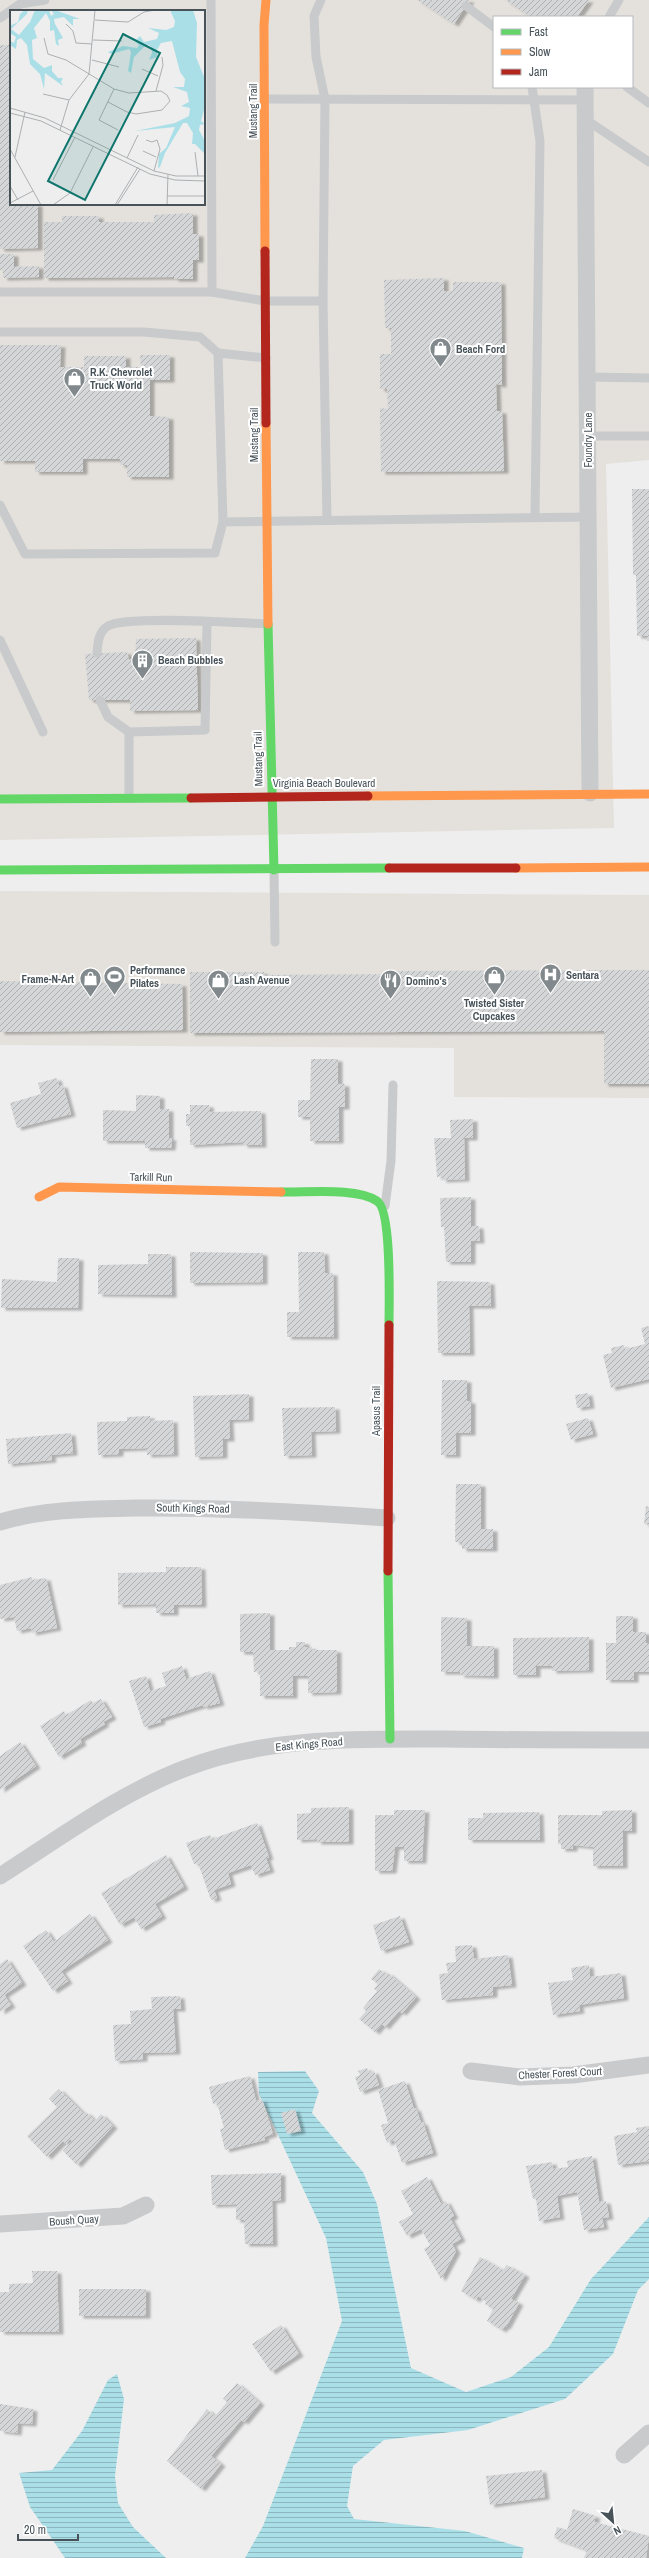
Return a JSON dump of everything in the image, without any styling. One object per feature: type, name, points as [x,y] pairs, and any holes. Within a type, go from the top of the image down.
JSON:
[{"type":"street","name":"Mustang Trail","points":[[266,0],[264,99],[266,521],[271,796],[274,870]]},
{"type":"street","name":"Foundry Lane","points":[[585,94],[590,793]]},
{"type":"street","name":"Virginia Beach Boulevard","points":[[0,798],[590,793],[649,794]]},
{"type":"street","points":[[0,870],[274,870],[649,867]]},
{"type":"street","name":"Tarkill Run","points":[[39,1197],[59,1187],[361,1194],[378,1201],[384,1212]]},
{"type":"street","name":"Apasus Trail","points":[[384,1212],[390,1274],[387,1518],[390,1739]]},
{"type":"street","name":"South Kings Road","points":[[0,1522],[55,1511],[153,1508],[257,1509],[387,1518]]},
{"type":"street","name":"East Kings Road","points":[[0,1876],[100,1813],[155,1781],[187,1767],[228,1755],[274,1746],[338,1740],[649,1740]]},
{"type":"street","name":"Chester Forest Court","points":[[470,2071],[520,2077],[573,2075],[649,2065]]},
{"type":"street","name":"Boush Quay","points":[[0,2224],[123,2216],[146,2206]]},
{"type":"street","points":[[624,2455],[649,2433]]},
{"type":"lane","points":[[11,10],[20,4],[45,0]]},
{"type":"lane","points":[[211,0],[208,182],[212,292]]},
{"type":"lane","points":[[321,0],[314,16],[316,57],[325,99],[323,301],[327,520]]},
{"type":"lane","points":[[610,16],[619,0]]},
{"type":"lane","points":[[466,6],[493,26]]},
{"type":"lane","points":[[0,18],[10,11]]},
{"type":"lane","points":[[532,88],[540,141],[535,517]]},
{"type":"lane","points":[[629,88],[649,103]]},
{"type":"lane","points":[[264,99],[534,100],[585,94]]},
{"type":"lane","points":[[585,119],[649,162]]},
{"type":"lane","points":[[0,292],[212,292],[266,301],[323,301]]},
{"type":"lane","points":[[0,332],[144,332],[200,337],[218,353],[266,358]]},
{"type":"lane","points":[[0,505],[25,554],[215,553],[223,522],[218,353]]},
{"type":"lane","points":[[587,376],[649,378]]},
{"type":"lane","points":[[588,436],[649,436]]},
{"type":"lane","points":[[223,522],[588,517]]},
{"type":"lane","points":[[97,653],[100,634],[108,626],[118,623],[268,624]]},
{"type":"lane","points":[[100,700],[108,716],[129,732],[205,730],[207,623]]},
{"type":"lane","points":[[0,640],[43,732]]},
{"type":"lane","points":[[129,732],[129,798]]},
{"type":"lane","points":[[274,870],[275,942]]},
{"type":"lane","points":[[384,1212],[390,1161],[393,1085]]},
{"type":"shaded area","points":[[0,0],[649,0],[649,460],[606,464],[614,828],[0,840]]},
{"type":"shaded area","points":[[0,891],[649,895],[649,1098],[454,1097],[454,1048],[0,1045]]},
{"type":"water","points":[[305,2071],[319,2091],[312,2113],[363,2172],[377,2204],[411,2368],[466,2392],[511,2377],[549,2347],[591,2279],[649,2217],[649,2279],[638,2290],[613,2354],[565,2399],[468,2430],[384,2440],[353,2466],[347,2506],[354,2519],[465,2531],[524,2548],[522,2558],[245,2558],[263,2526],[342,2321],[326,2238],[259,2094],[258,2072]]},
{"type":"water","points":[[117,2374],[124,2399],[115,2476],[118,2503],[133,2527],[166,2558],[65,2558],[30,2507],[19,2473],[52,2470],[82,2431],[108,2380]]},
{"type":"building","points":[[417,0],[470,0],[454,24]]},
{"type":"building","points":[[505,0],[589,0],[578,16],[529,16]]},
{"type":"building","points":[[0,45],[10,45],[10,205],[38,205],[38,248],[0,249]]},
{"type":"building","points":[[193,213],[193,234],[199,234],[199,260],[193,260],[193,279],[174,279],[174,277],[44,278],[44,222],[62,222],[62,216],[99,216],[99,222],[154,222],[154,215]]},
{"type":"building","points":[[0,254],[14,254],[14,267],[39,266],[39,277],[3,278],[3,270],[0,270]]},
{"type":"building","name":"Beach Ford","points":[[444,278],[444,291],[453,291],[453,282],[501,282],[502,385],[496,384],[497,411],[502,411],[504,471],[381,472],[380,408],[388,409],[387,389],[380,389],[380,354],[391,354],[391,328],[385,328],[384,280]]},
{"type":"building","name":"R.K. Chevrolet Truck World","points":[[0,345],[61,345],[60,367],[84,367],[84,356],[126,356],[126,367],[141,367],[140,355],[170,355],[170,380],[150,380],[150,416],[169,417],[169,477],[127,477],[127,465],[120,465],[120,459],[83,459],[83,472],[35,472],[35,461],[0,461]]},
{"type":"building","points":[[632,489],[649,489],[649,641],[647,641],[647,636],[637,636],[636,575],[633,575]]},
{"type":"building","name":"Beach Bubbles","points":[[196,638],[198,710],[130,711],[130,700],[89,700],[85,654],[127,652],[129,660],[135,659],[136,639]]},
{"type":"building","points":[[649,970],[649,1084],[604,1084],[604,1031],[190,1033],[190,972],[264,972],[264,975],[394,974],[394,971]]},
{"type":"building","points":[[0,981],[182,984],[183,1030],[0,1032]]},
{"type":"building","points":[[311,1059],[338,1059],[338,1084],[345,1084],[345,1107],[339,1107],[339,1141],[310,1141],[310,1117],[298,1117],[298,1100],[310,1100]]},
{"type":"building","points":[[57,1078],[59,1086],[63,1085],[71,1114],[17,1128],[10,1103],[41,1094],[38,1083]]},
{"type":"building","points":[[136,1095],[160,1096],[160,1109],[169,1109],[169,1138],[172,1138],[171,1148],[145,1148],[145,1141],[103,1141],[103,1110],[136,1111]]},
{"type":"building","points":[[190,1105],[209,1105],[210,1112],[261,1111],[262,1145],[243,1145],[243,1142],[190,1145],[190,1126],[186,1126],[186,1114],[190,1114]]},
{"type":"building","points":[[473,1119],[473,1138],[464,1138],[465,1179],[442,1180],[442,1176],[437,1177],[434,1138],[451,1138],[450,1120]]},
{"type":"building","points":[[471,1197],[471,1226],[479,1226],[480,1241],[471,1241],[471,1262],[446,1262],[444,1227],[441,1227],[440,1198]]},
{"type":"building","points":[[190,1252],[263,1253],[263,1282],[190,1283]]},
{"type":"building","points":[[298,1252],[324,1252],[325,1273],[333,1273],[334,1337],[287,1337],[287,1312],[299,1312]]},
{"type":"building","points":[[148,1254],[171,1254],[172,1295],[98,1294],[98,1265],[148,1264]]},
{"type":"building","points":[[58,1258],[79,1258],[78,1308],[1,1308],[2,1279],[57,1282]]},
{"type":"building","points":[[437,1281],[490,1282],[491,1306],[469,1306],[470,1353],[438,1353]]},
{"type":"building","points":[[649,1326],[649,1379],[611,1388],[603,1355],[612,1353],[611,1348],[624,1345],[625,1349],[645,1344],[641,1328]]},
{"type":"building","points":[[442,1380],[467,1380],[467,1401],[471,1401],[471,1433],[456,1433],[456,1455],[441,1455]]},
{"type":"building","points":[[588,1393],[590,1406],[577,1408],[575,1395]]},
{"type":"building","points":[[249,1394],[249,1419],[229,1420],[230,1439],[223,1439],[223,1456],[195,1457],[193,1396]]},
{"type":"building","points":[[335,1407],[336,1431],[311,1432],[312,1455],[284,1456],[282,1408]]},
{"type":"building","points":[[150,1416],[150,1421],[173,1420],[174,1454],[147,1455],[147,1448],[119,1449],[119,1454],[98,1455],[97,1422],[127,1421],[127,1417]]},
{"type":"building","points":[[588,1418],[593,1434],[571,1440],[566,1424]]},
{"type":"building","points":[[71,1433],[73,1453],[51,1455],[52,1460],[8,1464],[6,1439]]},
{"type":"building","points":[[456,1484],[481,1484],[481,1529],[493,1529],[493,1549],[462,1549],[462,1542],[455,1542]]},
{"type":"building","points":[[646,1506],[649,1507],[649,1525],[644,1524]]},
{"type":"building","points":[[166,1567],[201,1567],[202,1605],[174,1605],[174,1613],[156,1613],[156,1604],[118,1605],[118,1573],[166,1572]]},
{"type":"building","points":[[32,1577],[32,1580],[46,1578],[57,1628],[32,1633],[31,1628],[17,1631],[14,1617],[0,1619],[0,1585]]},
{"type":"building","points":[[270,1613],[270,1650],[289,1650],[289,1647],[296,1647],[296,1642],[305,1642],[305,1647],[312,1647],[312,1650],[337,1650],[337,1692],[308,1693],[308,1676],[293,1676],[293,1696],[260,1696],[260,1671],[254,1672],[253,1652],[240,1652],[240,1614]]},
{"type":"building","points":[[616,1616],[633,1616],[633,1632],[646,1632],[646,1643],[649,1643],[649,1672],[634,1672],[634,1680],[606,1680],[606,1643],[616,1643]]},
{"type":"building","points":[[441,1617],[467,1618],[467,1646],[494,1646],[494,1676],[460,1675],[460,1672],[441,1672]]},
{"type":"building","points":[[589,1637],[589,1670],[552,1671],[552,1666],[536,1666],[536,1675],[513,1675],[513,1638]]},
{"type":"building","points":[[182,1666],[186,1679],[210,1671],[220,1703],[204,1707],[203,1705],[160,1719],[161,1722],[144,1727],[129,1681],[146,1676],[150,1691],[166,1686],[162,1673]]},
{"type":"building","points":[[101,1699],[112,1717],[103,1722],[105,1724],[80,1739],[82,1743],[59,1757],[40,1726],[64,1711],[66,1715],[91,1700],[93,1703]]},
{"type":"building","points":[[20,1742],[36,1766],[0,1790],[0,1756]]},
{"type":"building","points":[[349,1807],[349,1842],[317,1842],[317,1839],[297,1840],[297,1814],[311,1813],[311,1808]]},
{"type":"building","points":[[394,1810],[425,1810],[422,1861],[404,1861],[404,1847],[395,1847],[392,1871],[375,1871],[375,1815],[394,1815]]},
{"type":"building","points":[[632,1810],[632,1831],[623,1831],[623,1866],[593,1866],[593,1847],[573,1845],[573,1849],[561,1849],[561,1844],[558,1844],[558,1815],[602,1815],[602,1811]]},
{"type":"building","points":[[539,1812],[540,1840],[468,1840],[468,1818],[483,1818],[483,1813]]},
{"type":"building","points":[[257,1823],[269,1857],[266,1858],[270,1870],[255,1875],[251,1865],[228,1873],[231,1884],[214,1890],[217,1898],[211,1900],[198,1863],[194,1864],[186,1843],[210,1835],[212,1839]]},
{"type":"building","points":[[166,1855],[184,1887],[155,1904],[162,1916],[141,1929],[134,1917],[120,1925],[101,1893]]},
{"type":"building","points":[[90,1914],[108,1940],[61,1971],[68,1981],[53,1991],[23,1946],[46,1930],[54,1942]]},
{"type":"building","points":[[400,1916],[409,1942],[381,1951],[373,1925]]},
{"type":"building","points":[[472,1945],[474,1959],[508,1955],[512,1985],[493,1987],[493,1995],[442,2000],[439,1974],[448,1973],[446,1963],[456,1962],[455,1946]]},
{"type":"building","points":[[7,1959],[22,1983],[4,1995],[11,2005],[0,2012],[0,1964]]},
{"type":"building","points":[[589,1965],[590,1977],[621,1973],[624,1998],[579,2005],[580,2011],[553,2015],[548,1983],[573,1980],[571,1968]]},
{"type":"building","points":[[379,1969],[386,1974],[388,1973],[416,1997],[402,2013],[399,2011],[385,2027],[382,2024],[375,2032],[359,2019],[366,2011],[363,2008],[377,1991],[374,1989],[378,1984],[371,1979]]},
{"type":"building","points":[[180,1996],[181,2009],[173,2009],[176,2052],[143,2053],[143,2059],[115,2061],[113,2025],[131,2024],[130,2011],[152,2009],[151,1997]]},
{"type":"building","points":[[367,2068],[369,2073],[374,2071],[379,2085],[360,2092],[355,2077],[360,2075],[358,2071]]},
{"type":"building","points":[[250,2076],[256,2101],[262,2099],[273,2134],[264,2137],[265,2140],[225,2150],[220,2129],[224,2128],[217,2103],[213,2104],[209,2087]]},
{"type":"building","points":[[405,2081],[414,2109],[416,2108],[421,2123],[423,2122],[433,2153],[402,2163],[394,2140],[387,2143],[381,2125],[388,2123],[378,2090]]},
{"type":"building","points":[[59,2089],[84,2114],[86,2112],[95,2121],[101,2114],[113,2126],[77,2165],[63,2151],[72,2141],[70,2139],[66,2144],[63,2141],[47,2157],[27,2136],[57,2107],[49,2099]]},
{"type":"building","points":[[295,2109],[301,2131],[287,2134],[281,2113]]},
{"type":"building","points":[[649,2126],[649,2161],[618,2165],[614,2136],[637,2132],[636,2128]]},
{"type":"building","points":[[592,2156],[599,2202],[606,2201],[609,2217],[602,2218],[604,2227],[584,2230],[577,2192],[557,2196],[560,2217],[539,2221],[536,2199],[533,2199],[526,2166],[552,2162],[553,2169],[568,2167],[567,2161]]},
{"type":"building","points":[[281,2173],[281,2200],[272,2201],[273,2244],[245,2244],[244,2220],[236,2220],[236,2204],[212,2205],[211,2175]]},
{"type":"building","points":[[427,2177],[441,2204],[446,2201],[454,2216],[450,2218],[461,2239],[452,2244],[456,2251],[441,2279],[424,2249],[430,2245],[421,2229],[407,2236],[399,2222],[413,2214],[401,2191]]},
{"type":"building","points":[[480,2257],[503,2270],[507,2265],[525,2275],[511,2299],[519,2303],[506,2327],[505,2326],[502,2330],[487,2321],[493,2309],[485,2304],[486,2301],[478,2296],[476,2300],[461,2291]]},
{"type":"building","points":[[32,2271],[57,2271],[59,2332],[0,2332],[0,2292],[9,2292],[9,2284],[33,2283]]},
{"type":"building","points":[[79,2289],[146,2289],[146,2316],[79,2316]]},
{"type":"building","points":[[281,2325],[299,2354],[271,2372],[252,2344]]},
{"type":"building","points":[[237,2383],[260,2403],[244,2422],[241,2420],[211,2456],[221,2464],[201,2489],[167,2461],[207,2409],[215,2416],[227,2402],[223,2399]]},
{"type":"building","points":[[0,2404],[33,2409],[32,2424],[18,2423],[17,2433],[0,2431]]},
{"type":"building","points":[[542,2470],[545,2497],[490,2505],[486,2476]]},
{"type":"building","points":[[573,2509],[596,2516],[594,2522],[649,2536],[646,2558],[584,2558],[587,2550],[554,2538],[557,2527],[567,2530]]},
{"type":"traffic: fast","points":[[268,624],[274,870]]},
{"type":"traffic: fast","points":[[0,799],[191,798]]},
{"type":"traffic: fast","points":[[0,870],[389,868]]},
{"type":"traffic: fast","points":[[281,1192],[344,1192],[357,1194],[377,1201],[382,1208],[385,1221],[389,1259],[389,1325]]},
{"type":"traffic: fast","points":[[388,1571],[390,1739]]},
{"type":"traffic: slow","points":[[265,251],[264,25],[266,0]]},
{"type":"traffic: slow","points":[[266,423],[268,624]]},
{"type":"traffic: slow","points":[[368,796],[649,794]]},
{"type":"traffic: slow","points":[[516,868],[649,867]]},
{"type":"traffic: slow","points":[[39,1197],[59,1187],[281,1192]]},
{"type":"traffic: jam","points":[[265,251],[266,423]]},
{"type":"traffic: jam","points":[[191,798],[368,796]]},
{"type":"traffic: jam","points":[[389,868],[516,868]]},
{"type":"traffic: jam","points":[[388,1571],[389,1325]]},
{"type":"place","name":"Beach Ford","points":[[441,368]]},
{"type":"place","name":"R.K. Chevrolet Truck World","points":[[75,398]]},
{"type":"place","name":"Beach Bubbles","points":[[142,680]]},
{"type":"place","name":"Sentara","points":[[550,994]]},
{"type":"place","name":"Performance Pilates","points":[[114,996]]},
{"type":"place","name":"Twisted Sister Cupcakes","points":[[494,996]]},
{"type":"place","name":"Frame-N-Art","points":[[90,998]]},
{"type":"place","name":"Lash Avenue","points":[[218,1000]]},
{"type":"place","name":"Domino's","points":[[391,1000]]}]
